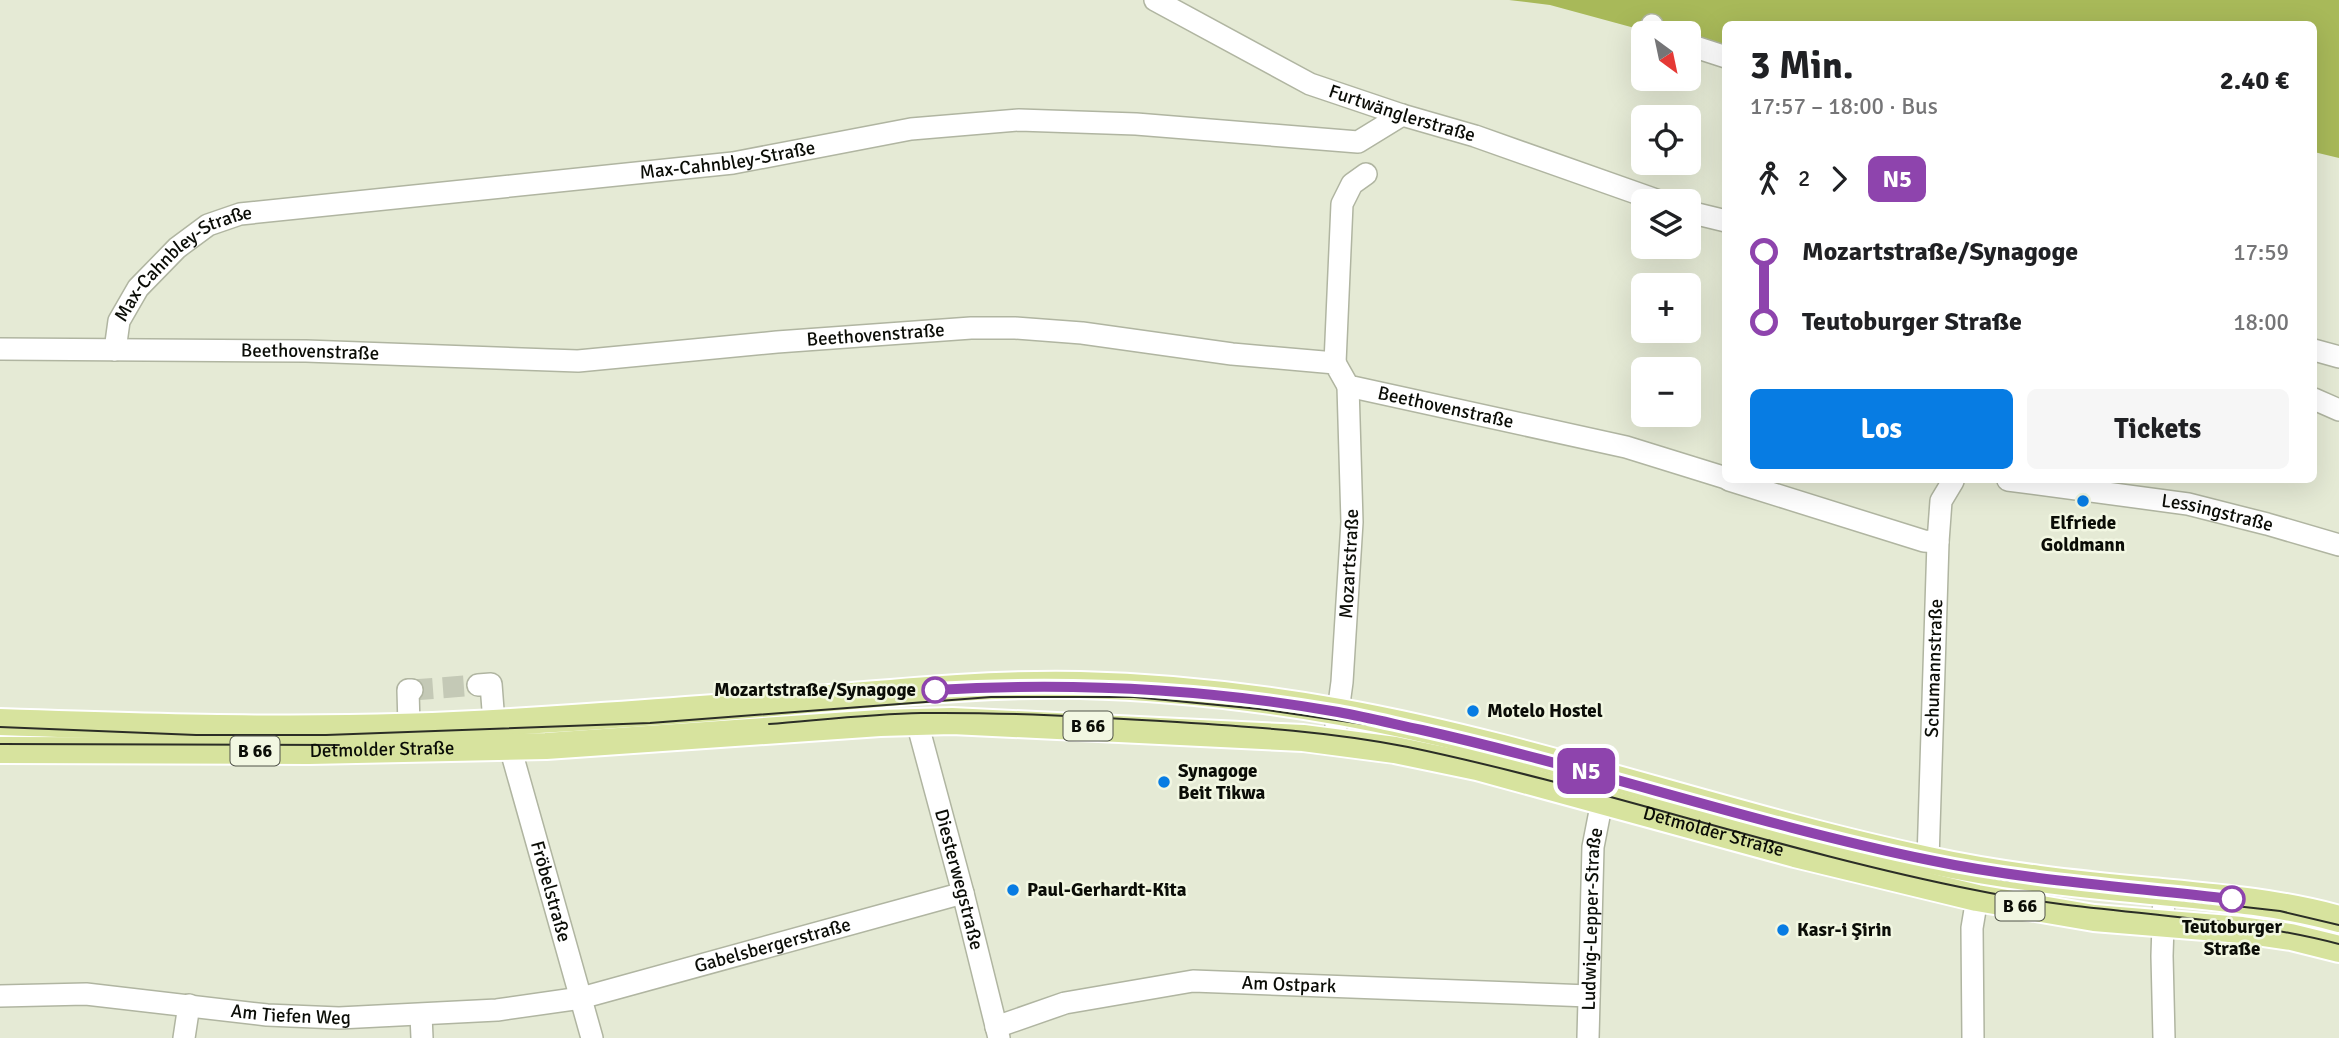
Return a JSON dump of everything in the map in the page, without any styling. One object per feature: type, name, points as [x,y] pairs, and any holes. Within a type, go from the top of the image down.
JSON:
[{"type":"main road","name":"Detmolder Straße","points":[[0,750],[309,751],[916,691],[1083,685],[1175,691],[1339,712],[1484,744],[1807,831],[1928,860],[2006,874],[2280,906],[2339,919]]},
{"type":"main road","points":[[916,691],[917,722]]},
{"type":"main road","name":"Detmolder Straße","points":[[0,722],[197,729],[409,726],[505,731],[1003,722],[1259,734],[1334,741],[1477,767],[1795,854],[1977,898],[2094,918],[2242,930],[2339,949]]},
{"type":"street","name":"Furtwänglerstraße","points":[[1155,0],[1310,84],[1402,115],[1475,135],[1631,191]]},
{"type":"street","points":[[1701,49],[1722,56]]},
{"type":"street","name":"Max-Cahnbley-Straße","points":[[115,350],[118,321],[138,288],[177,248],[208,225],[240,214],[733,163],[911,129],[1019,120],[1136,124],[1358,142],[1402,115]]},
{"type":"street","points":[[1348,386],[1335,363],[1342,204],[1352,184],[1366,174]]},
{"type":"street","points":[[1701,215],[1722,220]]},
{"type":"street","name":"Beethovenstraße","points":[[0,349],[306,351],[578,362],[777,342],[971,328],[1015,328],[1082,333],[1232,354],[1335,363]]},
{"type":"street","points":[[2317,351],[2339,357]]},
{"type":"street","name":"Beethovenstraße","points":[[1348,386],[1626,447],[1722,477]]},
{"type":"street","name":"Mozartstraße","points":[[1334,741],[1339,712],[1352,522],[1348,386]]},
{"type":"street","points":[[2317,400],[2339,410]]},
{"type":"street","points":[[2317,405],[2339,410]]},
{"type":"street","name":"Beethovenstraße","points":[[1740,483],[1924,541],[1938,542]]},
{"type":"street","name":"Schumannstraße","points":[[1928,860],[1938,542],[1941,501],[1955,483]]},
{"type":"street","name":"Lessingstraße","points":[[2030,483],[2188,504],[2339,545]]},
{"type":"street","name":"Fröbelstraße","points":[[478,685],[491,684],[592,1038]]},
{"type":"street","points":[[409,726],[408,690],[412,690]]},
{"type":"street","name":"Diesterwegstraße","points":[[917,722],[998,1032]]},
{"type":"street","name":"Ludwig-Lepper-Straße","points":[[1588,1038],[1593,847],[1602,801]]},
{"type":"street","points":[[2164,892],[2164,1038]]},
{"type":"street","name":"Gabelsbergerstraße","points":[[581,998],[963,893]]},
{"type":"street","points":[[1973,1038],[1972,928],[1977,898]]},
{"type":"street","name":"Am Ostpark","points":[[998,1032],[1065,1003],[1193,981],[1589,996]]},
{"type":"street","name":"Am Tiefen Weg","points":[[0,996],[86,994],[267,1015],[339,1018],[497,1010],[581,998]]},
{"type":"street","points":[[184,1038],[189,1005]]},
{"type":"street","points":[[421,1015],[422,1038]]},
{"type":"green space","points":[[1509,0],[2339,0],[2339,158],[2317,153],[2317,21],[1722,21],[1722,48],[1701,40],[1701,21],[1631,21],[1631,27],[1550,5]]},
{"type":"tunnel","points":[[412,690],[478,685]]},
{"type":"tram line","points":[[0,727],[196,735],[326,735],[650,723],[991,697],[1134,697],[1260,709],[1405,730],[1606,781],[1807,838],[1927,866],[2005,880],[2280,911],[2339,925]]},
{"type":"tram line","points":[[769,724],[902,714],[985,713],[1206,724],[1351,737],[1479,763],[1833,857],[1975,890],[2066,905],[2249,926],[2339,944]]},
{"type":"tram line","points":[[0,744],[339,745]]},
{"type":"bus line","name":"N5","points":[[935,690],[1083,685],[1261,700],[1339,712],[1484,744],[1807,831],[1928,860],[2006,874],[2232,899]]},
{"type":"place","name":"Elfriede Goldmann","points":[[2083,501]]},
{"type":"place","name":"Mozartstraße/Synagoge","points":[[935,690]]},
{"type":"place","name":"Motelo Hostel","points":[[1473,711]]},
{"type":"place","name":"Synagoge Beit Tikwa","points":[[1164,782]]},
{"type":"place","name":"Paul-Gerhardt-Kita","points":[[1013,890]]},
{"type":"place","name":"Teutoburger Straße","points":[[2232,899]]},
{"type":"place","name":"Kasr-i Şirin","points":[[1783,930]]}]
